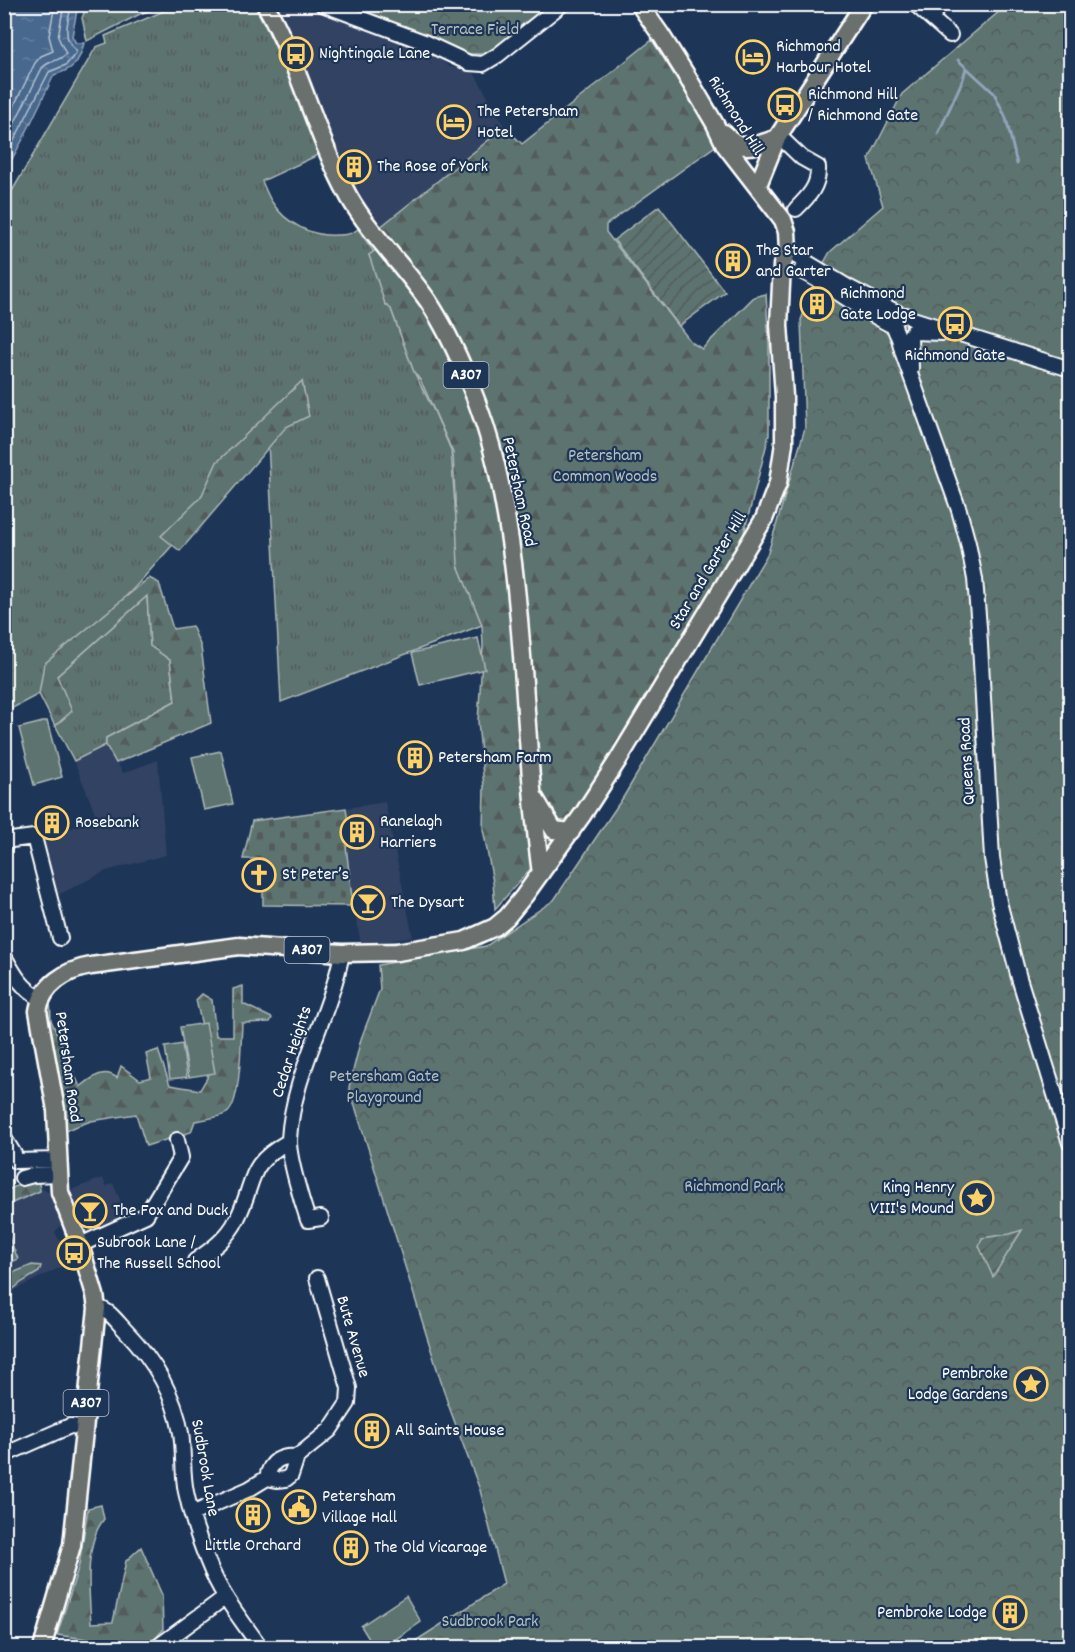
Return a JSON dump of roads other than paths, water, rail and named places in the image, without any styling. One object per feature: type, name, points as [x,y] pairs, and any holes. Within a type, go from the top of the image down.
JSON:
[{"type":"main road","name":"Petersham Road","points":[[42,1647],[72,1545],[97,1308],[80,1245],[62,1198],[58,1167],[56,1110],[38,1011],[40,998],[62,976],[91,966],[239,946],[342,953],[397,952],[445,945],[472,938],[495,927],[507,917],[541,873],[532,792],[520,624],[505,505],[496,462],[464,370],[428,302],[367,226],[349,196],[332,162],[288,50],[265,4]]},
{"type":"main road","name":"Richmond Hill","points":[[639,4],[716,124],[725,145],[783,220],[787,232],[788,251]]},
{"type":"main road","points":[[758,185],[777,136],[864,4]]},
{"type":"main road","points":[[716,124],[731,141],[745,147],[755,146],[777,136]]},
{"type":"main road","name":"Star and Garter Hill","points":[[541,873],[618,760],[764,519],[778,483],[784,443],[779,305],[782,265],[788,251]]},
{"type":"main road","name":"Petersham Road","points":[[532,792],[554,830],[571,832]]},
{"type":"street","points":[[322,4],[424,42],[469,63],[483,63],[498,56],[562,4]]},
{"type":"street","points":[[915,4],[950,35]]},
{"type":"street","points":[[932,18],[940,4]]},
{"type":"street","points":[[777,136],[802,158],[818,166],[817,181],[812,193],[796,209]]},
{"type":"street","points":[[788,251],[813,287],[844,295],[867,313],[905,327],[960,333],[1071,369]]},
{"type":"street","points":[[788,251],[848,287],[905,327]]},
{"type":"street","name":"Queens Road","points":[[905,327],[912,377],[959,510],[975,579],[988,813],[999,902],[1019,978],[1071,1143]]},
{"type":"street","points":[[4,841],[34,837],[60,938]]},
{"type":"street","name":"Cedar Heights","points":[[309,1221],[301,1198],[289,1141],[301,1076],[335,982],[342,953]]},
{"type":"street","points":[[4,957],[16,978],[40,998]]},
{"type":"street","points":[[4,1138],[14,1154],[15,1161],[58,1167]]},
{"type":"street","points":[[80,1245],[148,1213],[182,1157],[177,1140]]},
{"type":"street","points":[[195,1261],[225,1238],[237,1220],[255,1169],[271,1152],[289,1141]]},
{"type":"street","points":[[22,1178],[58,1167]]},
{"type":"street","name":"Bute Avenue","points":[[192,1514],[267,1478],[286,1479],[291,1475],[297,1457],[330,1430],[348,1403],[349,1388],[317,1278]]},
{"type":"street","name":"Sudbrook Lane","points":[[97,1308],[105,1310],[127,1332],[151,1360],[164,1382],[181,1432],[186,1491],[208,1564],[224,1598],[261,1647]]},
{"type":"street","points":[[4,1455],[70,1426],[84,1426]]},
{"type":"street","name":"Bute Avenue","points":[[267,1478],[271,1465],[282,1456],[297,1457]]},
{"type":"street","points":[[156,1647],[224,1598]]},
{"type":"water","points":[[5,4],[78,5],[72,36],[76,43],[84,43],[75,64],[54,75],[5,172]]},
{"type":"waterway","points":[[958,60],[994,93],[1006,118],[1017,164]]},
{"type":"waterway","points":[[938,134],[966,68]]},
{"type":"place","name":"Nightingale Lane","points":[[296,54]]},
{"type":"place","name":"Richmond Harbour Hotel","points":[[753,57]]},
{"type":"place","name":"Richmond Hill / Richmond Gate","points":[[785,105]]},
{"type":"place","name":"The Petersham Hotel","points":[[454,122]]},
{"type":"place","name":"The Rose of York","points":[[354,167]]},
{"type":"place","name":"The Star and Garter","points":[[733,261]]},
{"type":"place","name":"Richmond Gate Lodge","points":[[817,304]]},
{"type":"place","name":"Richmond Gate","points":[[955,324]]},
{"type":"place","name":"Petersham Farm","points":[[415,758]]},
{"type":"place","name":"Rosebank","points":[[52,823]]},
{"type":"place","name":"Ranelagh Harriers","points":[[357,832]]},
{"type":"place","name":"St Peter’s","points":[[259,875]]},
{"type":"place","name":"The Dysart","points":[[368,903]]},
{"type":"place","name":"King Henry VIII's Mound","points":[[977,1198]]},
{"type":"place","name":"The Fox and Duck","points":[[90,1211]]},
{"type":"place","name":"Subrook Lane / The Russell School","points":[[74,1253]]},
{"type":"place","name":"Pembroke Lodge Gardens","points":[[1031,1384]]},
{"type":"place","name":"All Saints House","points":[[372,1431]]},
{"type":"place","name":"Petersham Village Hall","points":[[299,1507]]},
{"type":"place","name":"Little Orchard","points":[[253,1515]]},
{"type":"place","name":"The Old Vicarage","points":[[351,1548]]},
{"type":"place","name":"Pembroke Lodge","points":[[1010,1613]]},
{"type":"park label","name":"Terrace Field","points":[[475,30]]},
{"type":"park label","name":"Petersham Common Woods","points":[[605,466]]},
{"type":"park label","name":"Petersham Gate Playground","points":[[384,1087]]},
{"type":"park label","name":"Richmond Park","points":[[734,1187]]},
{"type":"park label","name":"Sudbrook Park","points":[[490,1622]]}]
